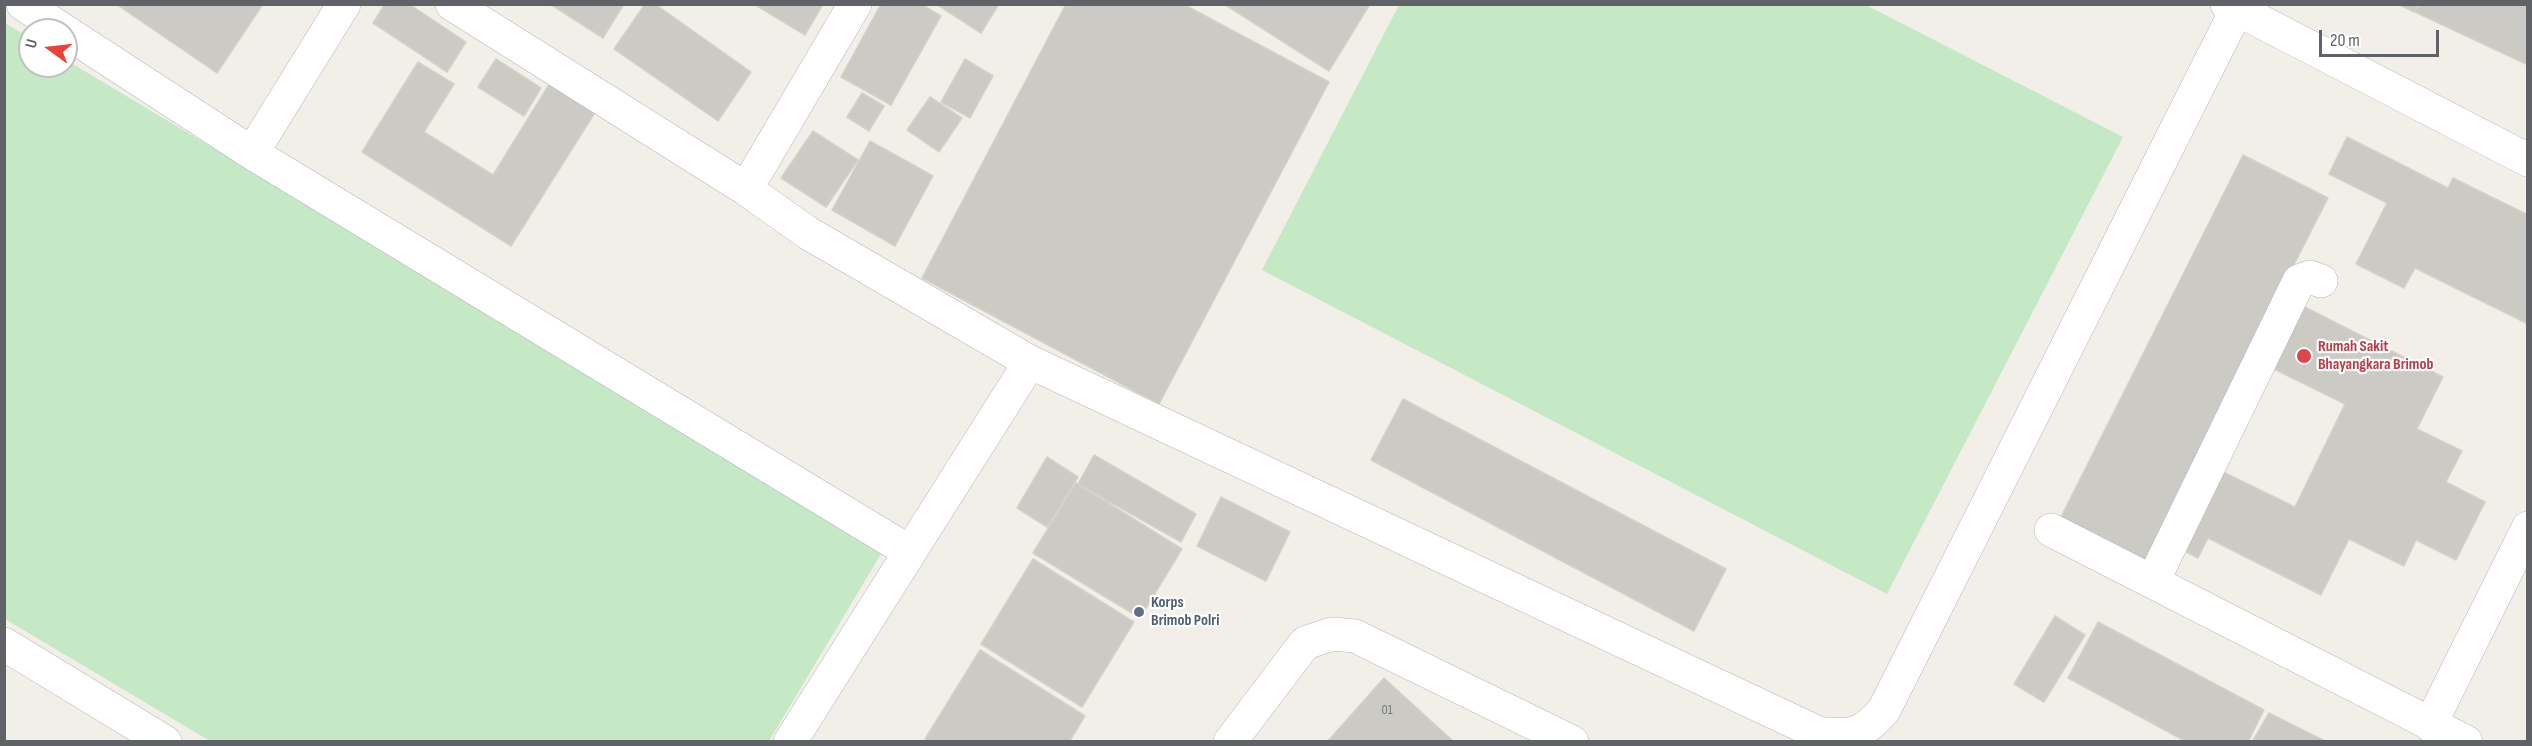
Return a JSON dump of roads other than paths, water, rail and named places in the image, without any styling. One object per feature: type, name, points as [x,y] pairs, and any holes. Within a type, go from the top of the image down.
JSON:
[{"type":"lane","points":[[24,4],[45,18]]},
{"type":"lane","points":[[252,153],[344,4]]},
{"type":"lane","points":[[452,4],[746,189],[808,233],[1030,362],[1818,733],[1850,735],[1866,728],[1884,710],[2232,7],[2528,160]]},
{"type":"lane","points":[[746,189],[855,4]]},
{"type":"lane","points":[[78,40],[252,153],[910,552]]},
{"type":"lane","points":[[2153,581],[2299,281],[2310,277],[2321,280]]},
{"type":"lane","points":[[790,741],[1030,362]]},
{"type":"lane","points":[[2430,725],[2528,528]]},
{"type":"lane","points":[[2051,530],[2430,725],[2466,741]]},
{"type":"lane","points":[[1230,741],[1305,643],[1332,634],[1355,636],[1572,741]]},
{"type":"lane","points":[[4,644],[165,741]]},
{"type":"place","name":"Rumah Sakit Bhayangkara Brimob","points":[[2304,356]]},
{"type":"place","name":"Korps Brimob Polri","points":[[1139,612]]}]
